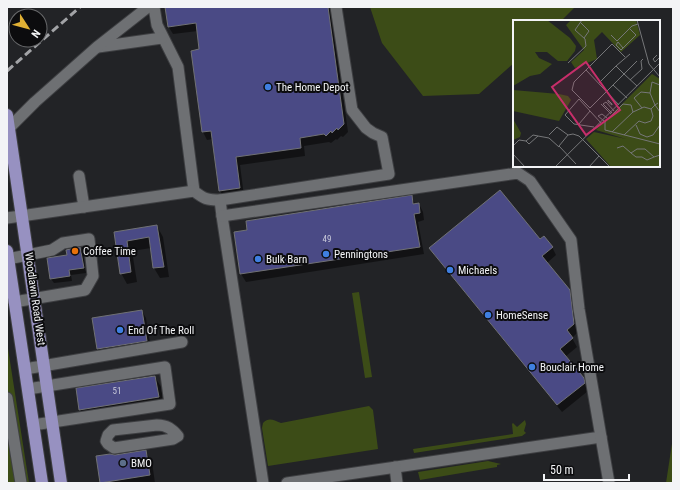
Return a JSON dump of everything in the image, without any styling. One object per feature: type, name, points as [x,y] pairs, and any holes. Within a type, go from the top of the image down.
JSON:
[{"type":"main road","name":"Woodlawn Road West","points":[[7,115],[61,483]]},
{"type":"main road","name":"Woodlawn Road West","points":[[8,255],[42,483]]},
{"type":"lane","points":[[9,128],[40,97],[97,47],[148,7]]},
{"type":"lane","points":[[154,7],[157,25],[162,38],[178,67],[194,191]]},
{"type":"lane","points":[[7,218],[194,191],[205,199],[220,200],[389,174],[382,137],[366,128],[352,110],[336,7]]},
{"type":"lane","points":[[97,47],[162,38]]},
{"type":"lane","points":[[222,216],[518,173],[530,181],[571,240],[579,309],[608,483]]},
{"type":"lane","points":[[79,176],[84,207]]},
{"type":"lane","points":[[220,200],[263,483]]},
{"type":"lane","points":[[8,255],[28,255],[52,250],[63,243],[89,240],[94,276],[85,290],[14,302]]},
{"type":"lane","points":[[25,369],[182,342]]},
{"type":"lane","points":[[28,389],[165,367],[170,404],[33,425]]},
{"type":"lane","points":[[7,398],[21,483]]},
{"type":"lane","points":[[157,425],[164,425],[172,429],[178,436],[173,439],[114,448],[106,441],[108,435],[113,430],[157,425]]},
{"type":"lane","points":[[287,483],[601,437]]},
{"type":"lane","points":[[395,467],[397,483]]},
{"type":"green space","points":[[370,7],[575,7],[562,20],[513,20],[513,64],[479,94],[423,96],[382,43]]},
{"type":"green space","points":[[359,292],[372,377],[365,378],[352,293]]},
{"type":"green space","points":[[7,342],[29,483],[7,483]]},
{"type":"green space","points":[[369,406],[373,410],[378,449],[268,466],[262,428],[265,421],[271,420],[281,423]]},
{"type":"green space","points":[[525,420],[526,424],[524,431],[526,433],[522,436],[414,453],[413,449],[513,434],[512,424],[513,423],[517,427]]},
{"type":"green space","points":[[673,437],[673,483],[666,483]]},
{"type":"green space","points":[[488,461],[501,464],[497,465],[497,467],[420,480],[418,472]]},
{"type":"building","name":"The Home Depot","points":[[165,7],[328,7],[344,124],[338,130],[337,128],[332,133],[331,131],[326,136],[324,134],[300,138],[301,148],[236,157],[240,188],[219,191],[211,131],[202,132],[191,51],[199,49],[196,23],[168,27]]},
{"type":"building","points":[[500,190],[540,239],[544,236],[553,247],[542,256],[570,290],[574,324],[567,330],[573,338],[560,349],[584,378],[585,383],[557,405],[429,248]]},
{"type":"building","points":[[412,195],[413,204],[419,203],[420,213],[414,214],[420,247],[240,274],[234,232],[247,230],[246,221]]},
{"type":"building","points":[[157,225],[164,267],[153,268],[149,237],[127,241],[131,272],[120,274],[114,232]]},
{"type":"building","points":[[80,247],[84,268],[69,270],[70,276],[50,279],[47,258],[67,255],[66,250]]},
{"type":"building","name":"End Of The Roll","points":[[142,310],[147,341],[97,349],[92,318]]},
{"type":"building","points":[[155,376],[159,397],[79,410],[76,388]]},
{"type":"building","name":"BMO","points":[[146,450],[150,475],[100,483],[96,456],[110,454],[115,455]]},
{"type":"railway","points":[[7,71],[80,7]]},
{"type":"place","name":"The Home Depot","points":[[268,87]]},
{"type":"place","name":"Coffee Time","points":[[75,251]]},
{"type":"place","name":"Penningtons","points":[[326,254]]},
{"type":"place","name":"Bulk Barn","points":[[258,259]]},
{"type":"place","name":"Michaels","points":[[450,270]]},
{"type":"place","name":"HomeSense","points":[[488,315]]},
{"type":"place","name":"End Of The Roll","points":[[120,330]]},
{"type":"place","name":"Bouclair Home","points":[[532,367]]},
{"type":"place","name":"BMO","points":[[123,463]]}]
